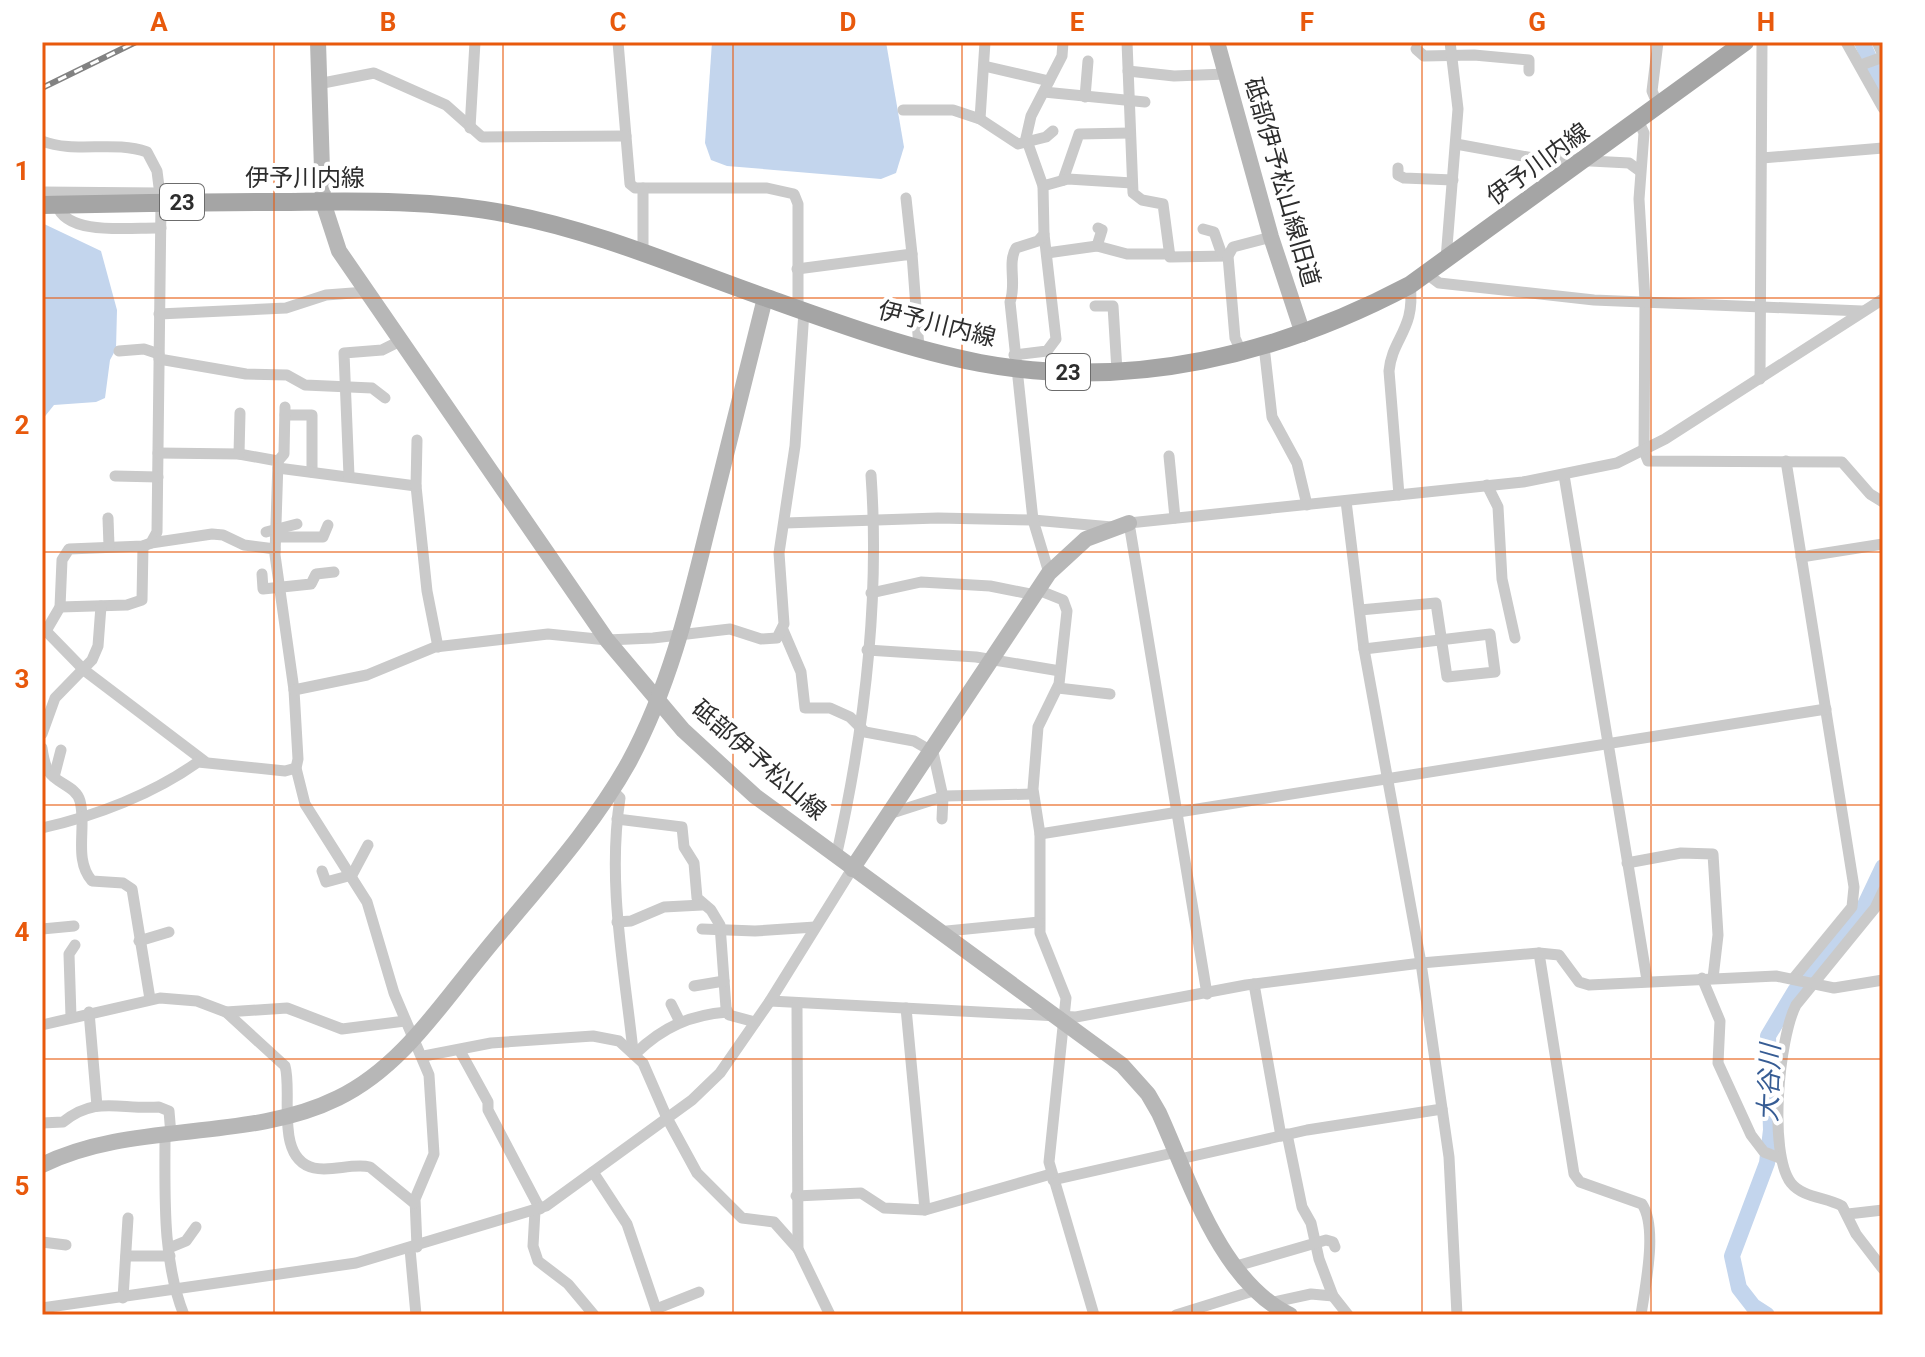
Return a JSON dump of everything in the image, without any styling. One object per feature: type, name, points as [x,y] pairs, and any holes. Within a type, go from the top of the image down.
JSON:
[{"type":"main road","name":"伊予川内線","points":[[50,205],[161,198],[475,208],[548,223],[919,348],[1014,361],[1066,372],[1163,368],[1242,353],[1303,334],[1363,310],[1410,285],[1745,42]]},
{"type":"street","name":"砥部伊予松山線","points":[[318,42],[323,202],[339,251],[607,640],[658,702],[719,765],[852,869],[1061,1017],[1137,1081],[1159,1113],[1233,1267],[1253,1291],[1290,1315]]},
{"type":"street","points":[[470,128],[475,42]]},
{"type":"street","points":[[618,42],[628,179],[635,188],[788,190],[794,194],[798,204],[797,269],[801,310],[795,446],[779,561],[783,630],[801,672],[805,708],[836,710],[850,717],[860,728],[886,738],[914,741],[933,752],[943,797],[942,819]]},
{"type":"street","points":[[980,119],[985,42]]},
{"type":"street","points":[[1014,361],[1047,351],[1056,339],[1044,234],[1043,186],[1027,143],[1027,129],[1062,56],[1063,42]]},
{"type":"street","points":[[1127,42],[1132,183],[1137,198],[1163,204],[1168,254]]},
{"type":"street","name":"砥部伊予松山線旧道","points":[[1217,42],[1271,237],[1303,334]]},
{"type":"street","points":[[1446,260],[1458,109],[1450,42]]},
{"type":"street","points":[[1658,42],[1652,91],[1658,105]]},
{"type":"street","points":[[1849,42],[1883,108]]},
{"type":"street","points":[[1861,62],[1882,57],[1877,42]]},
{"type":"street","points":[[1760,379],[1765,44]]},
{"type":"street","points":[[1416,49],[1424,56],[1529,60],[1529,71]]},
{"type":"street","points":[[1085,97],[1088,61]]},
{"type":"street","points":[[984,66],[1085,97],[1145,102]]},
{"type":"street","points":[[1128,71],[1174,76],[1226,74]]},
{"type":"street","points":[[318,84],[374,73],[446,105],[482,137],[493,139],[626,136]]},
{"type":"street","points":[[903,110],[941,109],[980,119],[1014,142],[1027,143],[1053,131]]},
{"type":"street","points":[[1638,120],[1644,133],[1640,171],[1645,300],[1644,451],[1648,461],[1842,462],[1870,494],[1883,502]]},
{"type":"street","points":[[1063,180],[1079,134],[1130,133]]},
{"type":"street","points":[[42,141],[70,147],[132,147],[147,152],[157,171],[161,198],[159,524],[147,545],[142,600],[127,605],[60,607]]},
{"type":"street","points":[[1456,144],[1533,158],[1586,158],[1629,163],[1640,171]]},
{"type":"street","points":[[1762,158],[1883,148]]},
{"type":"street","points":[[1398,168],[1398,175],[1404,178],[1453,180]]},
{"type":"street","points":[[1043,186],[1063,180],[1132,183]]},
{"type":"street","points":[[643,188],[643,253]]},
{"type":"street","points":[[42,192],[161,198]]},
{"type":"street","points":[[906,198],[919,348]]},
{"type":"street","points":[[50,205],[66,219],[92,227],[161,228]]},
{"type":"street","points":[[1097,246],[1102,230],[1098,228]]},
{"type":"street","points":[[1203,229],[1214,232],[1221,252],[1228,256]]},
{"type":"street","points":[[1044,234],[1038,241],[1016,248],[1012,254],[1015,290],[1010,302],[1033,520],[1049,573]]},
{"type":"street","points":[[1242,353],[1235,338],[1228,256],[1233,247],[1271,237]]},
{"type":"street","points":[[1047,253],[1097,246],[1127,254],[1228,256]]},
{"type":"street","points":[[797,269],[912,254]]},
{"type":"street","points":[[1427,274],[1439,283],[1594,300],[1863,311]]},
{"type":"street","points":[[1399,495],[1389,371],[1390,355],[1408,326],[1410,285]]},
{"type":"street","points":[[159,314],[286,308],[326,295],[366,292]]},
{"type":"street","points":[[42,1165],[85,1148],[286,1116],[323,1105],[381,1071],[415,1037],[612,790],[658,702],[682,635],[765,298]]},
{"type":"street","points":[[785,523],[1033,520],[1120,525],[1564,475],[1617,463],[1644,451],[1883,299]]},
{"type":"street","points":[[1095,306],[1113,306],[1117,371]]},
{"type":"street","points":[[349,476],[344,353],[382,350],[400,341]]},
{"type":"street","points":[[1264,346],[1272,417],[1297,463],[1307,505]]},
{"type":"street","points":[[119,351],[144,349],[159,357],[246,374],[287,375],[305,385],[372,388],[385,398]]},
{"type":"street","points":[[312,472],[312,415],[285,411],[284,454],[278,464],[273,538],[294,690],[296,768],[310,814],[367,902],[405,1021],[424,1056],[431,1089],[434,1154],[414,1203],[416,1315]]},
{"type":"street","points":[[239,454],[240,413]]},
{"type":"street","points":[[417,440],[416,486],[427,591],[438,647]]},
{"type":"street","points":[[158,453],[239,454],[312,472],[416,486]]},
{"type":"street","points":[[1169,456],[1175,518]]},
{"type":"street","points":[[1786,461],[1854,899],[1846,917],[1793,979]]},
{"type":"street","points":[[836,857],[860,728],[875,522],[871,475]]},
{"type":"street","points":[[1564,475],[1647,980]]},
{"type":"street","points":[[115,476],[158,477]]},
{"type":"street","points":[[1487,485],[1498,507],[1502,579],[1515,638]]},
{"type":"street","points":[[1346,501],[1364,649],[1421,963],[1449,1157],[1457,1315]]},
{"type":"street","points":[[108,518],[109,546]]},
{"type":"street","points":[[273,538],[297,524]]},
{"type":"street","points":[[296,768],[285,771],[204,761],[84,670],[44,630],[60,607],[65,554],[75,547],[147,545],[212,534],[223,535],[244,545],[273,538],[323,537],[328,525]]},
{"type":"street","points":[[42,1308],[175,1292],[356,1263],[538,1210],[593,1172],[667,1118],[720,1073],[1049,573],[1086,539],[1120,525]]},
{"type":"street","points":[[1120,525],[1207,994]]},
{"type":"street","points":[[1801,557],[1883,544]]},
{"type":"street","points":[[262,574],[263,589],[311,584],[316,574],[334,572]]},
{"type":"street","points":[[871,593],[921,582],[990,586],[1057,596],[1066,606],[1058,688],[1038,727],[1033,794],[1040,834],[1039,922],[1043,942],[1065,990],[1050,1139],[1052,1177],[1094,1315]]},
{"type":"street","points":[[1360,610],[1436,603],[1441,640],[1447,677],[1495,672],[1490,634],[1441,640],[1364,649]]},
{"type":"street","points":[[42,734],[55,698],[84,670],[98,646],[101,606]]},
{"type":"street","points":[[294,690],[367,675],[438,647],[548,634],[607,640],[730,629],[773,640],[783,630]]},
{"type":"street","points":[[867,650],[993,661],[1060,671]]},
{"type":"street","points":[[1058,688],[1110,694]]},
{"type":"street","points":[[1040,834],[1826,709]]},
{"type":"street","points":[[42,748],[48,771],[79,796],[82,856],[88,876],[92,881],[123,883],[132,889],[150,999]]},
{"type":"street","points":[[54,777],[61,750]]},
{"type":"street","points":[[42,828],[82,817],[168,783],[204,761]]},
{"type":"street","points":[[612,790],[620,798],[614,864],[617,922],[635,1052],[697,1173],[742,1218],[774,1222],[798,1249],[830,1315]]},
{"type":"street","points":[[892,813],[943,797],[1033,794]]},
{"type":"street","points":[[617,819],[682,827],[684,847],[694,863],[697,898],[716,916],[721,930],[727,1012]]},
{"type":"street","points":[[322,871],[326,882],[352,875],[368,845]]},
{"type":"street","points":[[1627,863],[1681,853],[1713,854],[1718,935],[1708,978],[1720,1021],[1715,1055],[1718,1063],[1751,1135],[1773,1155],[1798,1190],[1837,1203],[1848,1214],[1856,1234],[1883,1269]]},
{"type":"street","points":[[1773,1155],[1787,1023],[1857,931],[1883,891]]},
{"type":"street","points":[[617,922],[631,921],[664,907],[702,905]]},
{"type":"street","points":[[943,935],[947,931],[1039,922]]},
{"type":"street","points":[[42,929],[74,926]]},
{"type":"street","points":[[702,929],[815,927]]},
{"type":"street","points":[[139,941],[169,932]]},
{"type":"street","points":[[71,1017],[69,954],[75,945]]},
{"type":"street","points":[[1539,953],[1574,1174],[1580,1182],[1642,1204],[1646,1213],[1647,1270],[1641,1315]]},
{"type":"street","points":[[770,1001],[797,1005],[1061,1017],[1254,984],[1421,963],[1539,953],[1559,955],[1579,982],[1589,985],[1776,976],[1834,988],[1883,980]]},
{"type":"street","points":[[694,986],[724,981]]},
{"type":"street","points":[[1254,984],[1284,1135],[1302,1207],[1333,1296],[1348,1315]]},
{"type":"street","points":[[42,1025],[150,999],[197,1001],[226,1012],[285,1066],[286,1116],[296,1154],[305,1164],[316,1169],[370,1167],[414,1203]]},
{"type":"street","points":[[671,1004],[680,1022]]},
{"type":"street","points":[[797,1005],[798,1249]]},
{"type":"street","points":[[226,1012],[287,1008],[342,1029],[405,1021]]},
{"type":"street","points":[[906,1008],[925,1210]]},
{"type":"street","points":[[89,1012],[97,1106]]},
{"type":"street","points":[[635,1052],[680,1022],[727,1012],[755,1022]]},
{"type":"street","points":[[424,1056],[487,1043],[593,1036],[619,1041],[635,1052]]},
{"type":"street","points":[[460,1051],[488,1102],[488,1110],[538,1210],[533,1246],[538,1261],[568,1284],[594,1315]]},
{"type":"street","points":[[42,1123],[63,1122],[77,1110],[97,1106],[166,1108],[170,1252],[175,1292],[184,1315]]},
{"type":"street","points":[[796,1196],[861,1193],[884,1208],[925,1210],[1052,1177],[1442,1109]]},
{"type":"street","points":[[593,1172],[627,1224],[657,1312],[699,1292]]},
{"type":"street","points":[[1848,1214],[1883,1210]]},
{"type":"street","points":[[123,1298],[128,1218]]},
{"type":"street","points":[[126,1256],[170,1252],[186,1241],[196,1227]]},
{"type":"street","points":[[1233,1267],[1330,1241],[1335,1247]]},
{"type":"street","points":[[42,1242],[66,1245]]},
{"type":"street","points":[[1176,1315],[1253,1291]]},
{"type":"street","points":[[1269,1303],[1311,1294],[1333,1296]]},
{"type":"water","points":[[712,42],[886,42],[904,147],[896,173],[881,179],[727,166],[711,160],[705,143]]},
{"type":"water","points":[[42,223],[101,251],[117,310],[116,349],[110,360],[105,398],[96,402],[54,405],[42,420]]},
{"type":"waterway","name":"大谷川","points":[[1862,42],[1883,90]]},
{"type":"waterway","name":"大谷川","points":[[1767,1315],[1753,1306],[1739,1288],[1732,1256],[1767,1163],[1771,1130],[1768,1036],[1795,991],[1865,905],[1883,867]]},
{"type":"railway","points":[[42,88],[136,42]]}]
